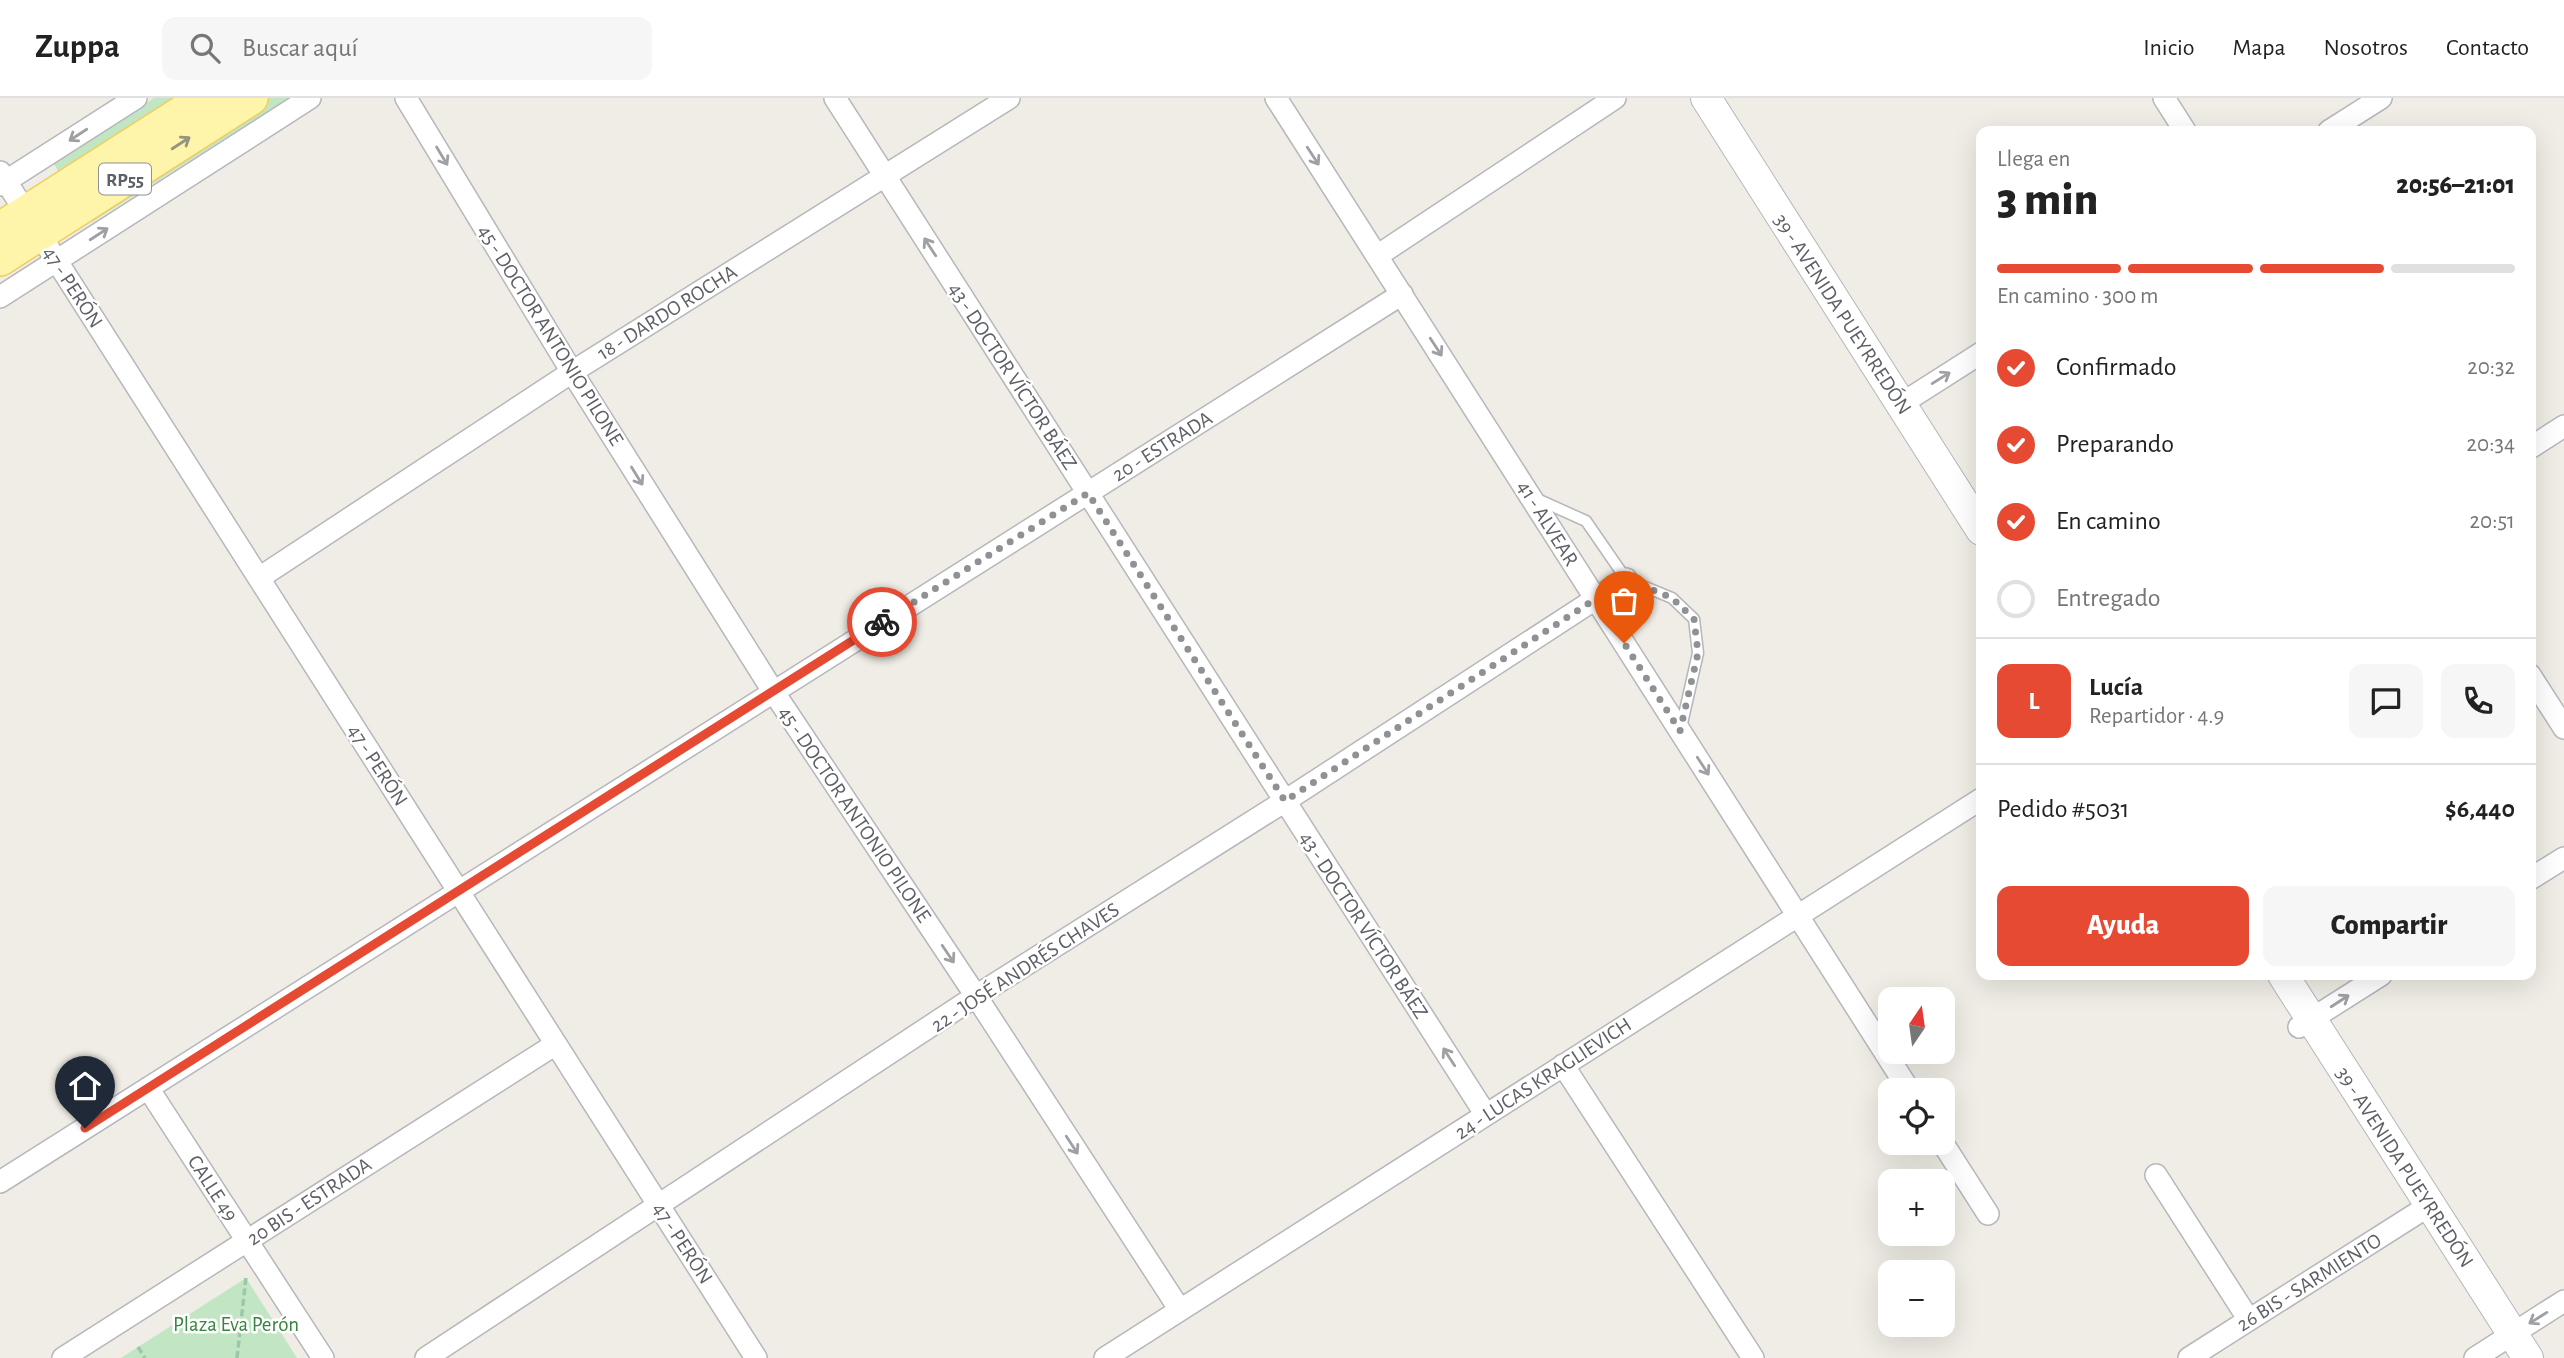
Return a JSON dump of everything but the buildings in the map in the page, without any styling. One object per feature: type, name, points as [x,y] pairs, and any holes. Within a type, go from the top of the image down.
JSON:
[{"type":"main road","name":"RP55","points":[[0,259],[205,98]]},
{"type":"main road","name":"RP55","points":[[30,234],[251,98]]},
{"type":"street","points":[[2,179],[135,98]]},
{"type":"street","points":[[0,297],[30,234],[310,98]]},
{"type":"street","name":"45 - DOCTOR ANTONIO PILONE","points":[[406,98],[572,372],[772,691],[976,996],[1180,1310]]},
{"type":"street","name":"43 - DOCTOR VÍCTOR BÁEZ","points":[[835,98],[1486,1115]]},
{"type":"street","name":"18 - DARDO ROCHA","points":[[259,578],[572,372],[1009,98]]},
{"type":"street","name":"41 - ALVEAR","points":[[1276,98],[1901,1078]]},
{"type":"street","points":[[1377,256],[1615,98]]},
{"type":"street","name":"39 - AVENIDA PUEYRREDÓN","points":[[1706,98],[1908,399],[1976,490]]},
{"type":"street","name":"39 - AVENIDA PUEYRREDÓN","points":[[1723,98],[1908,399],[1976,521]]},
{"type":"street","points":[[2164,98],[2182,126]]},
{"type":"street","points":[[2337,126],[2381,98]]},
{"type":"street","name":"47 - PERÓN","points":[[2,179],[30,234],[259,578],[756,1358]]},
{"type":"street","name":"20 - ESTRADA","points":[[0,1182],[1402,294]]},
{"type":"street","points":[[1908,399],[1976,356]]},
{"type":"street","points":[[2536,444],[2564,426]]},
{"type":"street","name":"22 - JOSÉ ANDRÉS CHAVES","points":[[426,1358],[976,996],[1285,801],[1626,579]]},
{"type":"street","points":[[2536,684],[2564,728]]},
{"type":"street","name":"24 - LUCAS KRAGLIEVICH","points":[[1105,1358],[1976,802]]},
{"type":"street","points":[[2536,875],[2564,858]]},
{"type":"street","name":"39 - AVENIDA PUEYRREDÓN","points":[[2269,980],[2305,1023],[2424,1209],[2505,1350]]},
{"type":"street","name":"39 - AVENIDA PUEYRREDÓN","points":[[2285,980],[2305,1023]]},
{"type":"street","points":[[2305,1023],[2373,980]]},
{"type":"street","name":"20 BIS - ESTRADA","points":[[63,1358],[556,1044]]},
{"type":"street","points":[[1563,1065],[1743,1355]]},
{"type":"street","name":"CALLE 49","points":[[149,1088],[323,1358]]},
{"type":"street","points":[[1950,1155],[1988,1214]]},
{"type":"street","points":[[2156,1175],[2249,1320]]},
{"type":"street","name":"26 BIS - SARMIENTO","points":[[2189,1358],[2424,1209]]},
{"type":"street","points":[[2505,1350],[2564,1301]]},
{"type":"lane","points":[[1531,497],[1586,521],[1626,579],[1672,598],[1694,619],[1698,653],[1680,731]]},
{"type":"path","points":[[237,1358],[246,1278]]},
{"type":"path","points":[[138,1347],[145,1358]]},
{"type":"green space","points":[[154,98],[174,98],[58,171],[53,162]]},
{"type":"green space","points":[[270,98],[289,98],[92,222],[86,213]]},
{"type":"green space","name":"Plaza Eva Perón","points":[[246,1278],[297,1358],[121,1358],[138,1347]]},
{"type":"way so far","points":[[882,622],[1088,493],[1285,801],[1626,579],[1672,598],[1694,619],[1698,653],[1680,731],[1624,643]]},
{"type":"route","points":[[85,1128],[882,622]]}]
